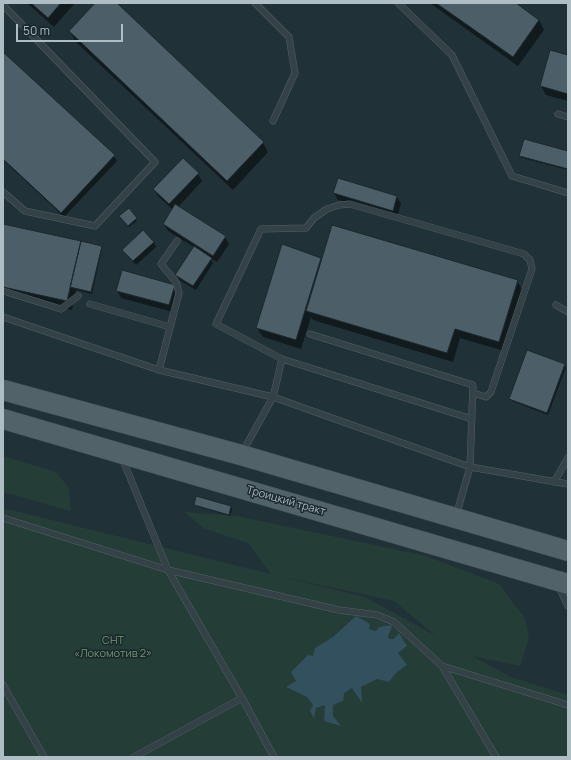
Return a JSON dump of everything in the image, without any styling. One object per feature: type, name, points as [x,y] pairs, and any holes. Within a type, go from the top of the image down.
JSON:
[{"type":"main road","points":[[3,390],[242,455],[568,551]]},
{"type":"main road","name":"Троицкий тракт","points":[[3,419],[562,582]]},
{"type":"lane","points":[[255,3],[288,37],[295,73],[273,121]]},
{"type":"lane","points":[[398,3],[452,55],[512,176],[568,193]]},
{"type":"lane","points":[[3,5],[155,162],[95,226],[25,211],[3,192]]},
{"type":"lane","points":[[558,114],[568,117]]},
{"type":"lane","points":[[472,420],[282,359],[216,324],[262,229],[306,228],[314,218],[327,209],[339,205],[350,204],[524,254],[530,260],[532,269],[491,392],[486,397],[473,393]]},
{"type":"lane","points":[[159,370],[179,293],[176,282],[162,264],[177,241]]},
{"type":"lane","points":[[3,291],[61,309],[78,296]]},
{"type":"lane","points":[[90,304],[170,327]]},
{"type":"lane","points":[[556,305],[568,312]]},
{"type":"lane","points":[[3,317],[159,370],[273,397],[470,467],[568,484]]},
{"type":"lane","points":[[310,334],[473,385],[470,467],[456,517]]},
{"type":"lane","points":[[242,455],[273,397],[282,359]]},
{"type":"lane","points":[[120,453],[168,570],[242,698],[274,757]]},
{"type":"lane","points":[[554,482],[568,458]]},
{"type":"lane","points":[[3,518],[168,570],[339,610],[377,614],[394,622],[442,666],[496,757]]},
{"type":"lane","points":[[562,582],[568,606]]},
{"type":"lane","points":[[442,666],[568,705]]},
{"type":"lane","points":[[3,685],[44,757]]},
{"type":"lane","points":[[134,757],[242,698]]},
{"type":"green space","points":[[3,456],[56,472],[69,488],[71,511],[3,492]]},
{"type":"green space","name":"СНТ «Локомотив 2»","points":[[3,508],[271,574],[248,543],[205,529],[184,512],[237,516],[426,556],[499,584],[525,618],[529,638],[520,666],[472,656],[511,677],[568,695],[568,757],[3,757]],"holes":[[[279,576],[394,601],[436,636],[365,597]]]},
{"type":"water","points":[[356,616],[370,624],[369,629],[376,631],[379,627],[391,625],[392,627],[388,636],[389,639],[394,639],[399,633],[407,646],[398,653],[407,665],[396,673],[389,682],[377,679],[361,687],[362,703],[352,688],[344,693],[343,701],[333,705],[333,716],[341,726],[324,721],[325,705],[316,708],[314,718],[310,711],[313,705],[307,697],[286,687],[296,681],[291,672],[308,655],[313,656],[315,648],[333,637]]},
{"type":"building","points":[[31,3],[61,3],[48,18]]},
{"type":"building","points":[[95,3],[117,3],[264,142],[227,181],[69,31]]},
{"type":"building","points":[[436,3],[516,3],[539,20],[513,57]]},
{"type":"building","points":[[550,50],[568,55],[568,94],[540,86]]},
{"type":"building","points":[[3,52],[115,155],[61,213],[3,159]]},
{"type":"building","points":[[524,139],[568,151],[568,169],[519,156]]},
{"type":"building","points":[[183,158],[199,173],[169,204],[153,189]]},
{"type":"building","points":[[338,178],[397,196],[393,211],[333,193]]},
{"type":"building","points":[[175,204],[226,236],[213,256],[163,224]]},
{"type":"building","points":[[129,208],[137,218],[128,226],[119,216]]},
{"type":"building","points":[[3,224],[81,241],[67,301],[3,287]]},
{"type":"building","points":[[332,225],[518,280],[499,342],[455,329],[447,353],[306,311]]},
{"type":"building","points":[[143,230],[154,242],[133,261],[122,250]]},
{"type":"building","points":[[81,241],[102,246],[91,292],[70,287]]},
{"type":"building","points":[[282,244],[321,258],[296,340],[256,328]]},
{"type":"building","points":[[194,246],[212,258],[193,286],[175,275]]},
{"type":"building","points":[[122,270],[175,285],[169,305],[116,291]]},
{"type":"building","points":[[527,350],[565,364],[547,413],[509,399]]},
{"type":"building","points":[[196,496],[231,506],[229,515],[194,505]]}]
